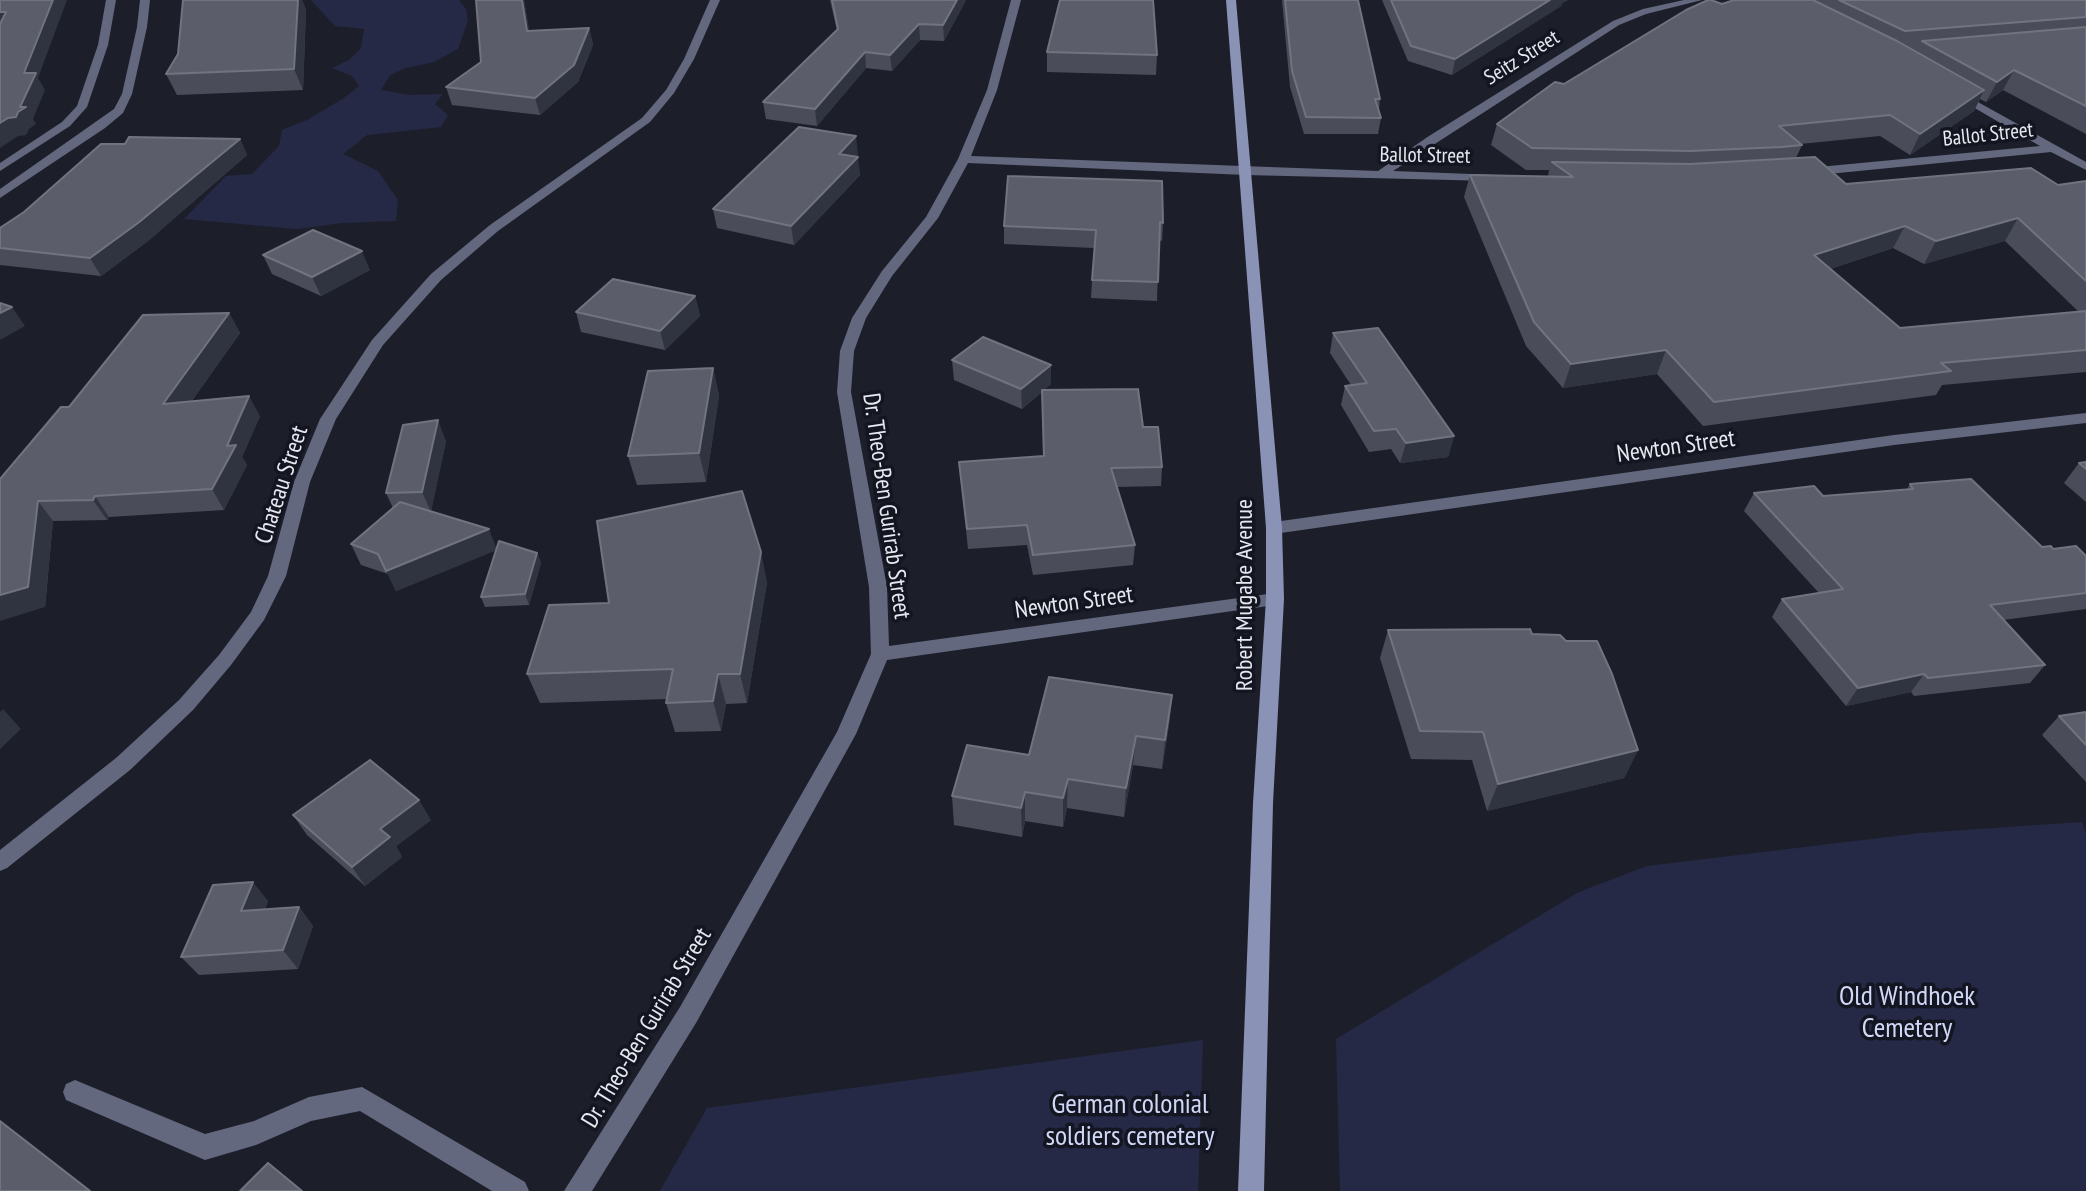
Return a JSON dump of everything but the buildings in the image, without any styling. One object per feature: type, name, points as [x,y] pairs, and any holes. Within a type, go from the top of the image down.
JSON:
[{"type":"main road","name":"Robert Mugabe Avenue","points":[[1231,0],[1274,528],[1275,599],[1263,816],[1251,1191]]},
{"type":"street","points":[[0,168],[66,124],[82,107],[103,46],[111,0]]},
{"type":"street","points":[[0,194],[119,111],[127,94],[142,27],[145,0]]},
{"type":"street","name":"Chateau Street","points":[[0,862],[122,764],[186,705],[225,660],[258,615],[276,576],[302,482],[328,419],[377,342],[436,277],[494,228],[646,120],[670,91],[689,59],[715,0]]},
{"type":"street","name":"Dr. Theo-Ben Gurirab Street","points":[[577,1191],[688,1015],[846,734],[880,654],[877,587],[844,392],[847,351],[859,318],[887,274],[932,218],[964,159],[992,90],[1016,0]]},
{"type":"street","name":"Seitz Street","points":[[1380,175],[1433,138],[1616,23],[1643,12],[1697,0]]},
{"type":"street","points":[[1950,90],[2086,167]]},
{"type":"street","name":"Ballot Street","points":[[1799,172],[2052,148]]},
{"type":"street","name":"Ballot Street","points":[[964,159],[1246,171],[1503,177]]},
{"type":"street","name":"Newton Street","points":[[1274,528],[1894,440],[2086,418]]},
{"type":"street","name":"Newton Street","points":[[880,654],[1275,599]]},
{"type":"street","points":[[75,1092],[205,1147],[256,1133],[309,1109],[362,1099],[516,1191]]},
{"type":"green space","points":[[311,0],[459,0],[466,9],[468,20],[458,49],[434,62],[406,68],[390,75],[381,90],[409,95],[443,94],[435,104],[448,115],[441,127],[367,135],[343,154],[378,171],[398,200],[396,221],[342,223],[297,229],[184,219],[226,176],[252,174],[279,146],[282,130],[307,120],[359,86],[352,76],[332,68],[349,60],[361,48],[364,29],[335,26]]},
{"type":"green space","name":"Old Windhoek Cemetery","points":[[2082,822],[2086,835],[2086,1191],[1340,1191],[1336,1039],[1579,892],[1647,866],[1921,833]]},
{"type":"green space","name":"German colonial soldiers cemetery","points":[[1203,1040],[1198,1191],[660,1191],[707,1108]]}]
